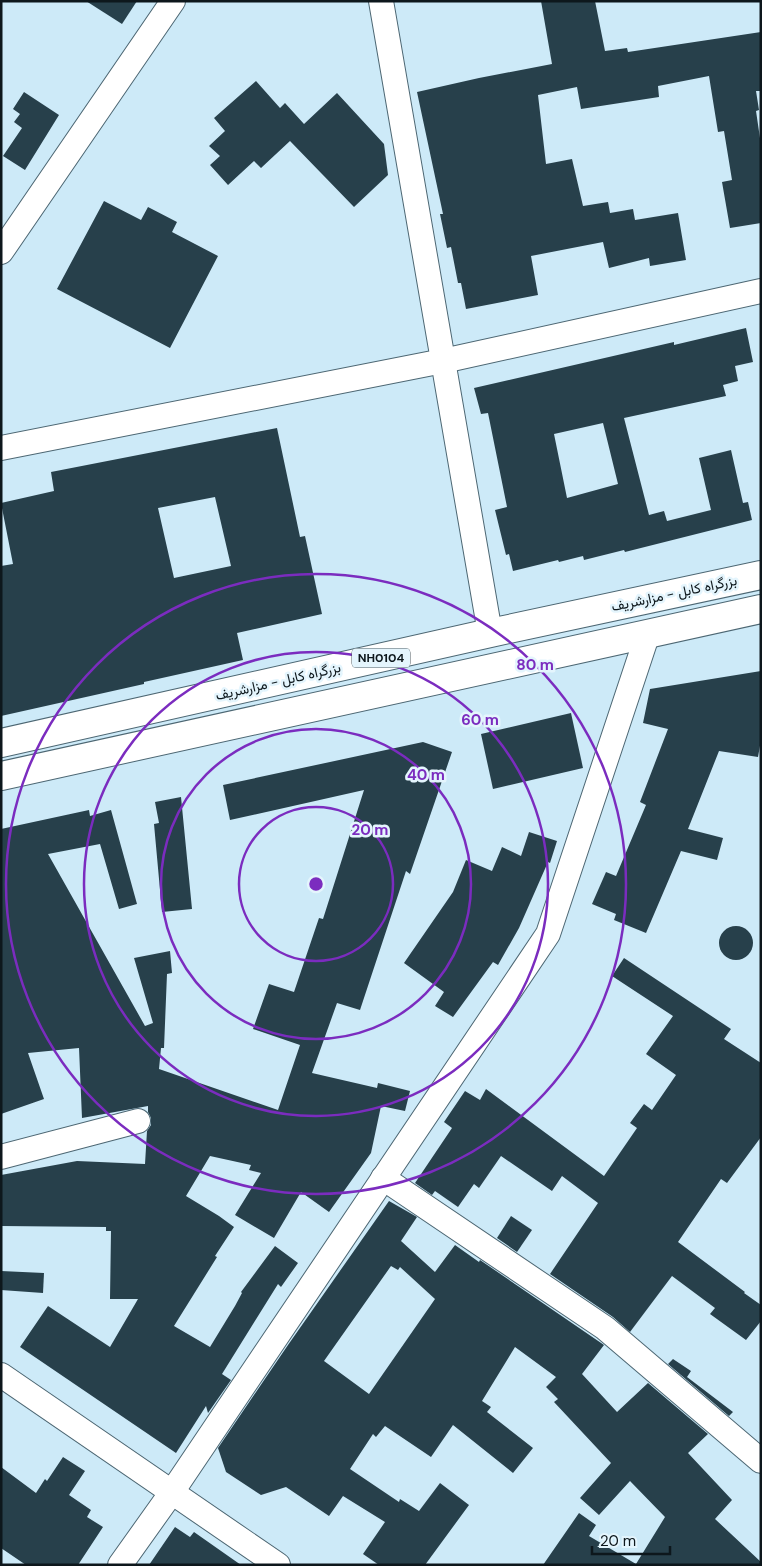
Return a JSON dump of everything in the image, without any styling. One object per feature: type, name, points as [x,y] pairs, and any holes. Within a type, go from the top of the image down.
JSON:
[{"type":"highway","name":"بزرگراه کابل - مزارشریف","points":[[1,743],[490,633],[761,575]]},
{"type":"highway","name":"NH0104","points":[[1,776],[761,609]]},
{"type":"street","points":[[1,252],[173,1]]},
{"type":"street","points":[[381,1],[490,633]]},
{"type":"street","points":[[1,448],[443,361],[761,291]]},
{"type":"street","points":[[120,1565],[172,1492],[548,934],[648,633]]},
{"type":"street","points":[[1,1157],[138,1121]]},
{"type":"street","points":[[383,1178],[605,1328],[761,1461]]},
{"type":"street","points":[[1,1375],[278,1565]]},
{"type":"building","points":[[86,1],[137,1],[122,24]]},
{"type":"building","points":[[541,1],[595,1],[605,51],[627,48],[628,52],[761,32],[761,91],[756,91],[759,110],[756,111],[761,145],[761,223],[730,228],[722,182],[732,180],[724,131],[718,132],[709,76],[658,86],[659,97],[581,109],[577,87],[538,95],[546,164],[572,159],[583,206],[608,202],[610,213],[633,209],[635,220],[678,213],[686,260],[650,266],[649,258],[609,268],[603,242],[531,256],[538,295],[466,309],[461,283],[458,283],[451,247],[447,248],[440,214],[443,214],[417,92],[552,64]]},
{"type":"building","points":[[256,81],[280,108],[285,103],[304,124],[337,93],[384,144],[388,175],[354,207],[290,141],[261,168],[254,161],[228,185],[210,165],[220,156],[209,146],[225,131],[214,118]]},
{"type":"building","points":[[24,92],[59,115],[25,170],[3,156],[22,128],[14,122],[20,114],[13,109]]},
{"type":"building","points":[[104,201],[141,220],[148,207],[177,222],[172,232],[218,256],[170,348],[57,289]]},
{"type":"building","points":[[746,328],[753,362],[735,366],[738,381],[723,385],[726,396],[624,418],[649,515],[664,511],[667,521],[711,510],[699,458],[731,450],[743,503],[748,502],[752,520],[625,552],[624,550],[584,560],[583,556],[559,562],[558,560],[513,571],[509,554],[506,555],[495,510],[507,507],[488,413],[481,414],[474,388],[674,342],[674,345]],"holes":[[[603,423],[618,484],[567,498],[554,434]]]},
{"type":"building","points":[[277,428],[300,537],[305,536],[322,614],[237,633],[243,660],[1,716],[1,566],[13,564],[1,503],[54,491],[51,472]],"holes":[[[215,497],[231,566],[174,578],[158,508]]]},
{"type":"building","points":[[761,671],[761,740],[758,757],[719,751],[688,829],[723,838],[717,860],[681,851],[646,933],[614,920],[616,914],[592,904],[606,872],[616,876],[646,805],[640,802],[668,729],[643,723],[650,689]]},
{"type":"building","points":[[571,713],[583,768],[493,789],[481,734]]},
{"type":"building","points":[[423,742],[452,752],[410,874],[406,871],[360,1010],[337,1003],[312,1073],[377,1088],[378,1083],[410,1091],[405,1111],[381,1106],[371,1153],[329,1212],[301,1192],[274,1238],[235,1215],[261,1173],[249,1170],[251,1165],[210,1156],[186,1196],[234,1227],[174,1326],[210,1347],[235,1306],[241,1292],[275,1246],[298,1263],[281,1287],[278,1284],[222,1374],[231,1380],[208,1413],[206,1406],[176,1453],[20,1347],[48,1306],[110,1347],[138,1299],[110,1299],[111,1231],[106,1231],[106,1227],[1,1226],[1,1175],[77,1161],[145,1164],[147,1131],[151,1125],[151,1118],[148,1106],[82,1118],[79,1048],[28,1053],[44,1099],[1,1114],[1,829],[89,810],[90,816],[111,810],[137,904],[119,909],[100,844],[48,854],[145,1026],[153,1023],[134,958],[170,951],[172,973],[167,974],[164,1048],[161,1048],[159,1069],[278,1110],[300,1045],[253,1029],[269,984],[294,992],[319,918],[323,919],[364,790],[230,820],[223,785]]},
{"type":"building","points":[[181,797],[192,909],[162,912],[154,824],[159,823],[155,802]]},
{"type":"building","points":[[529,832],[557,841],[550,863],[548,862],[519,928],[498,965],[493,962],[453,1017],[435,1006],[444,992],[404,963],[453,892],[466,860],[492,871],[502,847],[521,856]]},
{"type":"building","points":[[736,926],[743,927],[748,931],[752,936],[752,950],[748,955],[743,959],[736,960],[729,959],[724,955],[720,950],[719,943],[720,936],[724,931],[729,927]]},
{"type":"building","points":[[624,958],[731,1029],[724,1039],[761,1063],[761,1137],[727,1183],[721,1179],[678,1242],[761,1305],[761,1321],[746,1340],[710,1314],[715,1308],[672,1276],[630,1332],[613,1317],[550,1274],[598,1203],[562,1176],[552,1191],[501,1156],[479,1188],[474,1184],[458,1207],[435,1191],[432,1195],[415,1183],[452,1128],[444,1122],[465,1091],[480,1100],[486,1089],[604,1176],[637,1128],[630,1123],[644,1104],[652,1110],[676,1075],[646,1054],[673,1016],[612,976]]},
{"type":"building","points":[[389,1201],[417,1217],[401,1241],[435,1272],[455,1245],[604,1345],[582,1374],[617,1412],[648,1383],[708,1434],[688,1453],[732,1500],[715,1519],[761,1562],[761,1565],[543,1565],[579,1513],[596,1525],[589,1536],[636,1564],[665,1517],[630,1481],[599,1515],[580,1498],[611,1463],[554,1402],[558,1399],[546,1387],[556,1377],[515,1347],[482,1401],[491,1407],[487,1412],[533,1448],[513,1473],[453,1425],[431,1457],[385,1426],[376,1437],[373,1434],[350,1469],[399,1502],[400,1499],[419,1511],[440,1483],[469,1505],[425,1565],[379,1565],[363,1554],[385,1522],[343,1496],[329,1516],[286,1487],[261,1495],[226,1472],[218,1448]],"holes":[[[391,1266],[398,1270],[400,1267],[435,1299],[369,1394],[324,1361]]]},
{"type":"building","points":[[511,1216],[532,1230],[517,1252],[497,1238]]},
{"type":"building","points":[[1,1271],[44,1273],[43,1293],[1,1290]]},
{"type":"building","points":[[673,1359],[691,1371],[687,1377],[733,1412],[729,1416],[668,1364]]},
{"type":"building","points":[[63,1457],[85,1471],[69,1495],[91,1510],[87,1517],[103,1527],[78,1565],[26,1565],[1,1548],[1,1467],[36,1493],[45,1479],[47,1481]]},
{"type":"building","points":[[175,1527],[190,1537],[194,1532],[241,1565],[149,1565]]}]
